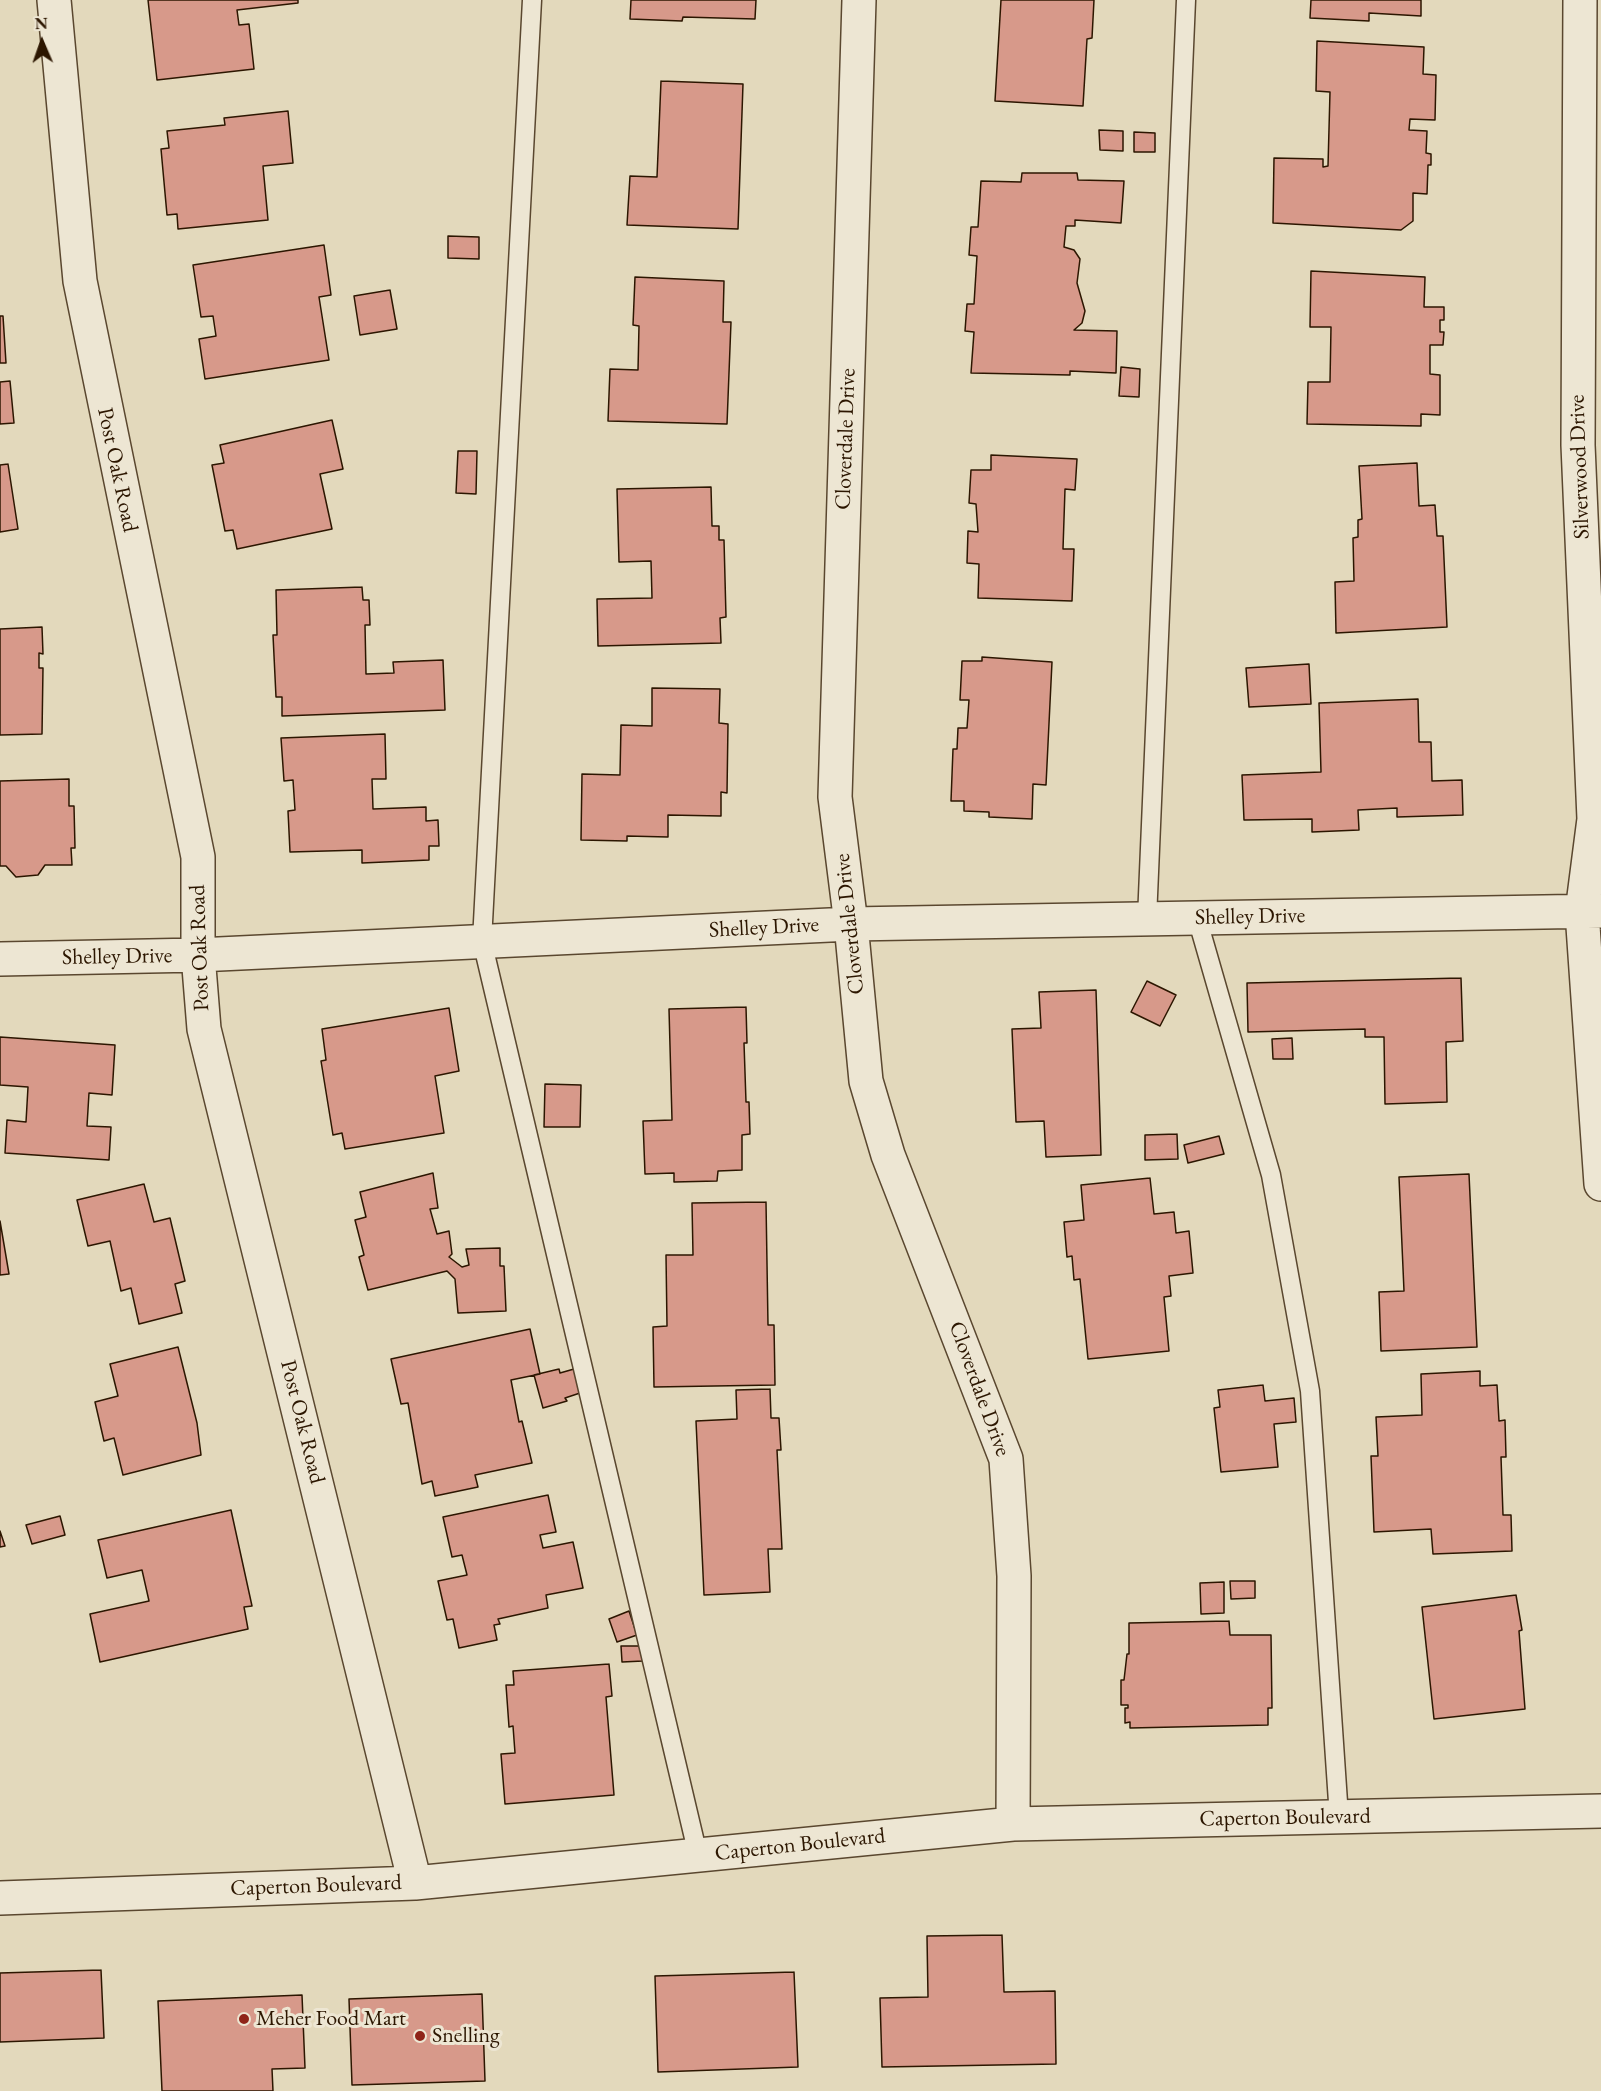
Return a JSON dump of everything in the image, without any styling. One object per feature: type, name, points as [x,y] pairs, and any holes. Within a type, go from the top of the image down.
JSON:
[{"type":"street","name":"Post Oak Road","points":[[54,0],[80,281],[198,858],[198,955],[204,1029],[415,1883]]},
{"type":"street","name":"Cloverdale Drive","points":[[860,0],[835,797],[851,924],[866,1081],[888,1155],[973,1367],[1006,1459],[1014,1576],[1013,1824]]},
{"type":"street","name":"Silverwood Drive","points":[[1580,0],[1578,445],[1594,819],[1592,911],[1601,1184]]},
{"type":"street","name":"Shelley Drive","points":[[0,959],[198,955],[851,924],[1592,911]]},
{"type":"street","name":"Caperton Boulevard","points":[[0,1898],[415,1883],[1013,1824],[1601,1811]]},
{"type":"lane","points":[[532,0],[482,942],[698,1855]]},
{"type":"lane","points":[[1148,919],[1186,0]]},
{"type":"lane","points":[[1197,918],[1271,1175],[1310,1391],[1340,1817]]},
{"type":"building","points":[[148,0],[298,0],[298,3],[237,10],[239,25],[249,24],[254,69],[157,80]]},
{"type":"building","points":[[631,0],[756,0],[755,19],[683,17],[682,21],[630,19]]},
{"type":"building","points":[[1001,0],[1094,0],[1092,38],[1087,39],[1083,106],[995,101]]},
{"type":"building","points":[[1311,0],[1421,0],[1421,16],[1369,13],[1369,21],[1310,18]]},
{"type":"building","points":[[1317,41],[1424,47],[1423,74],[1436,75],[1435,120],[1410,119],[1409,130],[1427,131],[1426,153],[1431,154],[1431,165],[1428,165],[1427,194],[1413,193],[1413,221],[1401,230],[1273,223],[1274,158],[1323,159],[1323,167],[1328,166],[1330,92],[1316,91]]},
{"type":"building","points":[[661,81],[743,84],[738,229],[627,225],[630,176],[657,177]]},
{"type":"building","points":[[288,111],[293,163],[263,166],[268,220],[178,229],[177,214],[167,215],[161,149],[169,148],[167,131],[225,125],[224,118]]},
{"type":"building","points":[[1099,130],[1123,131],[1123,151],[1100,150]]},
{"type":"building","points":[[1134,132],[1155,133],[1155,152],[1134,152]]},
{"type":"building","points":[[1022,173],[1077,173],[1078,180],[1124,181],[1121,223],[1075,220],[1075,226],[1066,226],[1064,247],[1074,250],[1080,259],[1077,283],[1085,311],[1082,323],[1074,330],[1117,331],[1116,373],[1070,371],[1070,375],[971,373],[974,332],[965,331],[967,304],[974,304],[977,256],[969,255],[971,227],[978,227],[981,181],[1021,182]]},
{"type":"building","points":[[448,236],[479,237],[479,259],[448,258]]},
{"type":"building","points":[[324,245],[331,295],[319,297],[329,360],[205,379],[199,339],[216,336],[213,316],[201,317],[193,265]]},
{"type":"building","points":[[1311,271],[1425,277],[1424,307],[1444,307],[1444,320],[1440,320],[1440,332],[1444,332],[1443,345],[1430,345],[1430,374],[1440,375],[1440,415],[1421,414],[1421,426],[1307,424],[1308,382],[1330,382],[1331,327],[1310,327]]},
{"type":"building","points":[[635,277],[724,281],[723,322],[731,322],[727,424],[608,421],[610,369],[638,370],[639,326],[633,325]]},
{"type":"building","points":[[390,290],[397,329],[360,335],[354,296]]},
{"type":"building","points":[[0,316],[3,316],[6,363],[0,363]]},
{"type":"building","points":[[1121,367],[1140,369],[1139,397],[1119,396]]},
{"type":"building","points":[[10,381],[14,423],[0,424],[0,382]]},
{"type":"building","points":[[332,420],[343,469],[320,474],[332,529],[237,549],[233,530],[225,531],[212,465],[224,463],[220,445]]},
{"type":"building","points":[[458,451],[477,451],[476,494],[456,493]]},
{"type":"building","points":[[991,455],[1077,459],[1075,490],[1065,489],[1063,549],[1074,549],[1072,601],[978,598],[979,564],[967,563],[968,531],[978,532],[976,504],[969,503],[971,470],[991,470]]},
{"type":"building","points":[[1417,463],[1419,506],[1435,505],[1437,536],[1443,536],[1447,627],[1336,633],[1335,582],[1354,581],[1353,538],[1358,537],[1358,520],[1362,519],[1359,466]]},
{"type":"building","points":[[8,464],[18,529],[0,532],[0,465]]},
{"type":"building","points":[[711,487],[712,526],[719,526],[719,540],[724,540],[726,617],[720,618],[721,643],[598,646],[597,599],[652,598],[651,561],[619,562],[617,489]]},
{"type":"building","points":[[362,587],[363,600],[369,600],[370,625],[365,625],[366,674],[394,673],[393,662],[443,660],[445,710],[282,716],[282,697],[276,697],[273,635],[277,635],[276,590]]},
{"type":"building","points":[[42,627],[43,654],[39,653],[39,668],[43,668],[42,734],[0,735],[0,629]]},
{"type":"building","points":[[982,657],[1052,662],[1046,785],[1033,784],[1032,819],[989,817],[989,812],[964,811],[964,801],[951,801],[953,749],[957,749],[958,728],[967,728],[969,700],[960,700],[962,661],[982,661]]},
{"type":"building","points":[[1309,664],[1311,704],[1249,707],[1246,668]]},
{"type":"building","points":[[652,688],[720,689],[719,723],[728,724],[727,793],[721,792],[721,816],[668,815],[668,837],[627,836],[627,841],[581,840],[582,774],[620,775],[621,725],[652,726]]},
{"type":"building","points":[[1418,699],[1419,742],[1431,742],[1432,781],[1462,780],[1463,815],[1397,817],[1397,808],[1358,810],[1359,830],[1312,832],[1312,819],[1244,820],[1242,775],[1321,772],[1319,703]]},
{"type":"building","points":[[385,734],[386,779],[372,779],[373,809],[426,807],[426,821],[438,820],[439,846],[429,846],[429,860],[362,863],[362,850],[290,852],[288,811],[295,810],[293,780],[284,781],[281,738]]},
{"type":"building","points":[[69,779],[69,806],[74,806],[75,848],[71,848],[72,865],[45,865],[38,875],[16,877],[6,866],[0,866],[0,781]]},
{"type":"building","points":[[1461,978],[1463,1041],[1446,1042],[1447,1102],[1385,1104],[1384,1037],[1365,1037],[1365,1029],[1248,1032],[1247,983]]},
{"type":"building","points":[[1147,981],[1176,995],[1160,1026],[1131,1012]]},
{"type":"building","points":[[1096,990],[1101,1155],[1046,1157],[1044,1121],[1016,1122],[1012,1029],[1041,1028],[1039,992]]},
{"type":"building","points":[[746,1007],[747,1043],[744,1043],[746,1102],[749,1102],[750,1134],[742,1135],[742,1170],[718,1171],[717,1181],[674,1182],[674,1173],[645,1174],[643,1121],[672,1120],[669,1009]]},
{"type":"building","points":[[449,1008],[459,1071],[435,1076],[444,1133],[345,1149],[342,1133],[333,1135],[321,1061],[326,1060],[322,1029]]},
{"type":"building","points":[[0,1037],[115,1045],[112,1095],[89,1093],[87,1126],[111,1127],[109,1160],[5,1153],[7,1120],[26,1122],[28,1087],[0,1085]]},
{"type":"building","points":[[1292,1038],[1293,1059],[1273,1059],[1272,1039]]},
{"type":"building","points":[[545,1084],[581,1085],[580,1127],[544,1127]]},
{"type":"building","points":[[1177,1134],[1178,1159],[1145,1160],[1145,1135]]},
{"type":"building","points":[[1219,1136],[1224,1154],[1188,1163],[1184,1145]]},
{"type":"building","points":[[433,1173],[438,1208],[430,1209],[437,1234],[449,1231],[452,1254],[449,1257],[462,1267],[469,1265],[466,1249],[500,1248],[500,1266],[504,1266],[506,1311],[458,1313],[455,1279],[447,1271],[368,1290],[359,1257],[364,1255],[355,1220],[366,1217],[360,1192]]},
{"type":"building","points":[[1469,1174],[1477,1347],[1381,1351],[1379,1292],[1404,1291],[1399,1177]]},
{"type":"building","points":[[1150,1178],[1154,1214],[1174,1212],[1176,1233],[1189,1231],[1193,1273],[1169,1276],[1171,1296],[1164,1297],[1169,1351],[1088,1359],[1080,1279],[1074,1280],[1072,1256],[1067,1257],[1064,1222],[1084,1220],[1081,1185]]},
{"type":"building","points":[[144,1184],[154,1222],[170,1218],[185,1281],[175,1284],[182,1313],[139,1324],[131,1288],[121,1291],[110,1241],[88,1246],[77,1200]]},
{"type":"building","points":[[766,1202],[768,1325],[774,1325],[775,1385],[654,1387],[653,1327],[667,1326],[666,1255],[693,1255],[692,1203]]},
{"type":"building","points":[[0,1221],[9,1274],[0,1275]]},
{"type":"building","points":[[530,1329],[540,1374],[511,1380],[519,1422],[522,1421],[532,1463],[475,1475],[478,1487],[435,1496],[432,1481],[422,1484],[408,1403],[401,1404],[391,1359]]},
{"type":"building","points":[[178,1347],[197,1423],[201,1455],[123,1475],[114,1438],[104,1441],[95,1402],[118,1396],[110,1364]]},
{"type":"building","points":[[559,1369],[560,1373],[574,1369],[580,1393],[565,1398],[567,1401],[543,1408],[534,1375]]},
{"type":"building","points":[[1480,1371],[1480,1386],[1497,1385],[1499,1421],[1505,1420],[1506,1457],[1501,1457],[1503,1515],[1511,1515],[1512,1551],[1433,1554],[1431,1529],[1374,1532],[1371,1456],[1378,1456],[1376,1417],[1422,1415],[1421,1374]]},
{"type":"building","points":[[1263,1385],[1265,1401],[1294,1398],[1296,1422],[1274,1424],[1278,1467],[1221,1472],[1214,1408],[1220,1407],[1218,1390]]},
{"type":"building","points":[[770,1389],[771,1418],[779,1418],[781,1450],[777,1450],[782,1549],[768,1549],[770,1592],[704,1595],[696,1421],[737,1419],[736,1390]]},
{"type":"building","points":[[548,1495],[556,1532],[540,1535],[543,1548],[573,1542],[583,1588],[546,1595],[548,1608],[498,1619],[500,1624],[494,1625],[497,1640],[459,1648],[453,1619],[447,1620],[438,1581],[467,1575],[462,1555],[452,1557],[443,1517]]},
{"type":"building","points":[[231,1510],[252,1606],[244,1607],[248,1629],[100,1662],[90,1614],[149,1601],[142,1570],[107,1578],[98,1540]]},
{"type":"building","points":[[60,1516],[65,1535],[32,1544],[26,1525]]},
{"type":"building","points":[[0,1531],[5,1546],[0,1547]]},
{"type":"building","points":[[1230,1581],[1255,1581],[1255,1598],[1231,1599]]},
{"type":"building","points":[[1224,1582],[1224,1613],[1201,1614],[1200,1583]]},
{"type":"building","points":[[1516,1595],[1522,1630],[1519,1631],[1525,1709],[1434,1719],[1422,1607]]},
{"type":"building","points":[[629,1611],[637,1635],[617,1642],[609,1619]]},
{"type":"building","points":[[1229,1621],[1230,1635],[1271,1635],[1272,1708],[1268,1708],[1268,1725],[1130,1728],[1130,1722],[1125,1723],[1125,1708],[1128,1708],[1128,1705],[1121,1705],[1121,1680],[1124,1680],[1127,1654],[1129,1654],[1129,1623]]},
{"type":"building","points":[[621,1646],[642,1646],[643,1661],[622,1662]]},
{"type":"building","points":[[609,1664],[612,1696],[606,1697],[614,1795],[505,1804],[501,1754],[515,1753],[513,1726],[509,1727],[506,1685],[514,1685],[513,1671]]},
{"type":"building","points":[[1002,1935],[1004,1992],[1055,1991],[1056,2064],[882,2067],[880,1998],[928,1997],[927,1936]]},
{"type":"building","points":[[101,1970],[104,2038],[0,2042],[0,1973]]},
{"type":"building","points":[[794,1972],[798,2067],[658,2072],[655,1976]]},
{"type":"building","points":[[482,1994],[485,2081],[352,2085],[349,1999]]},
{"type":"building","points":[[302,1995],[305,2068],[272,2069],[273,2091],[162,2091],[158,2001]]},
{"type":"place","name":"Meher Food Mart","points":[[244,2019]]},
{"type":"place","name":"Snelling","points":[[420,2036]]}]
